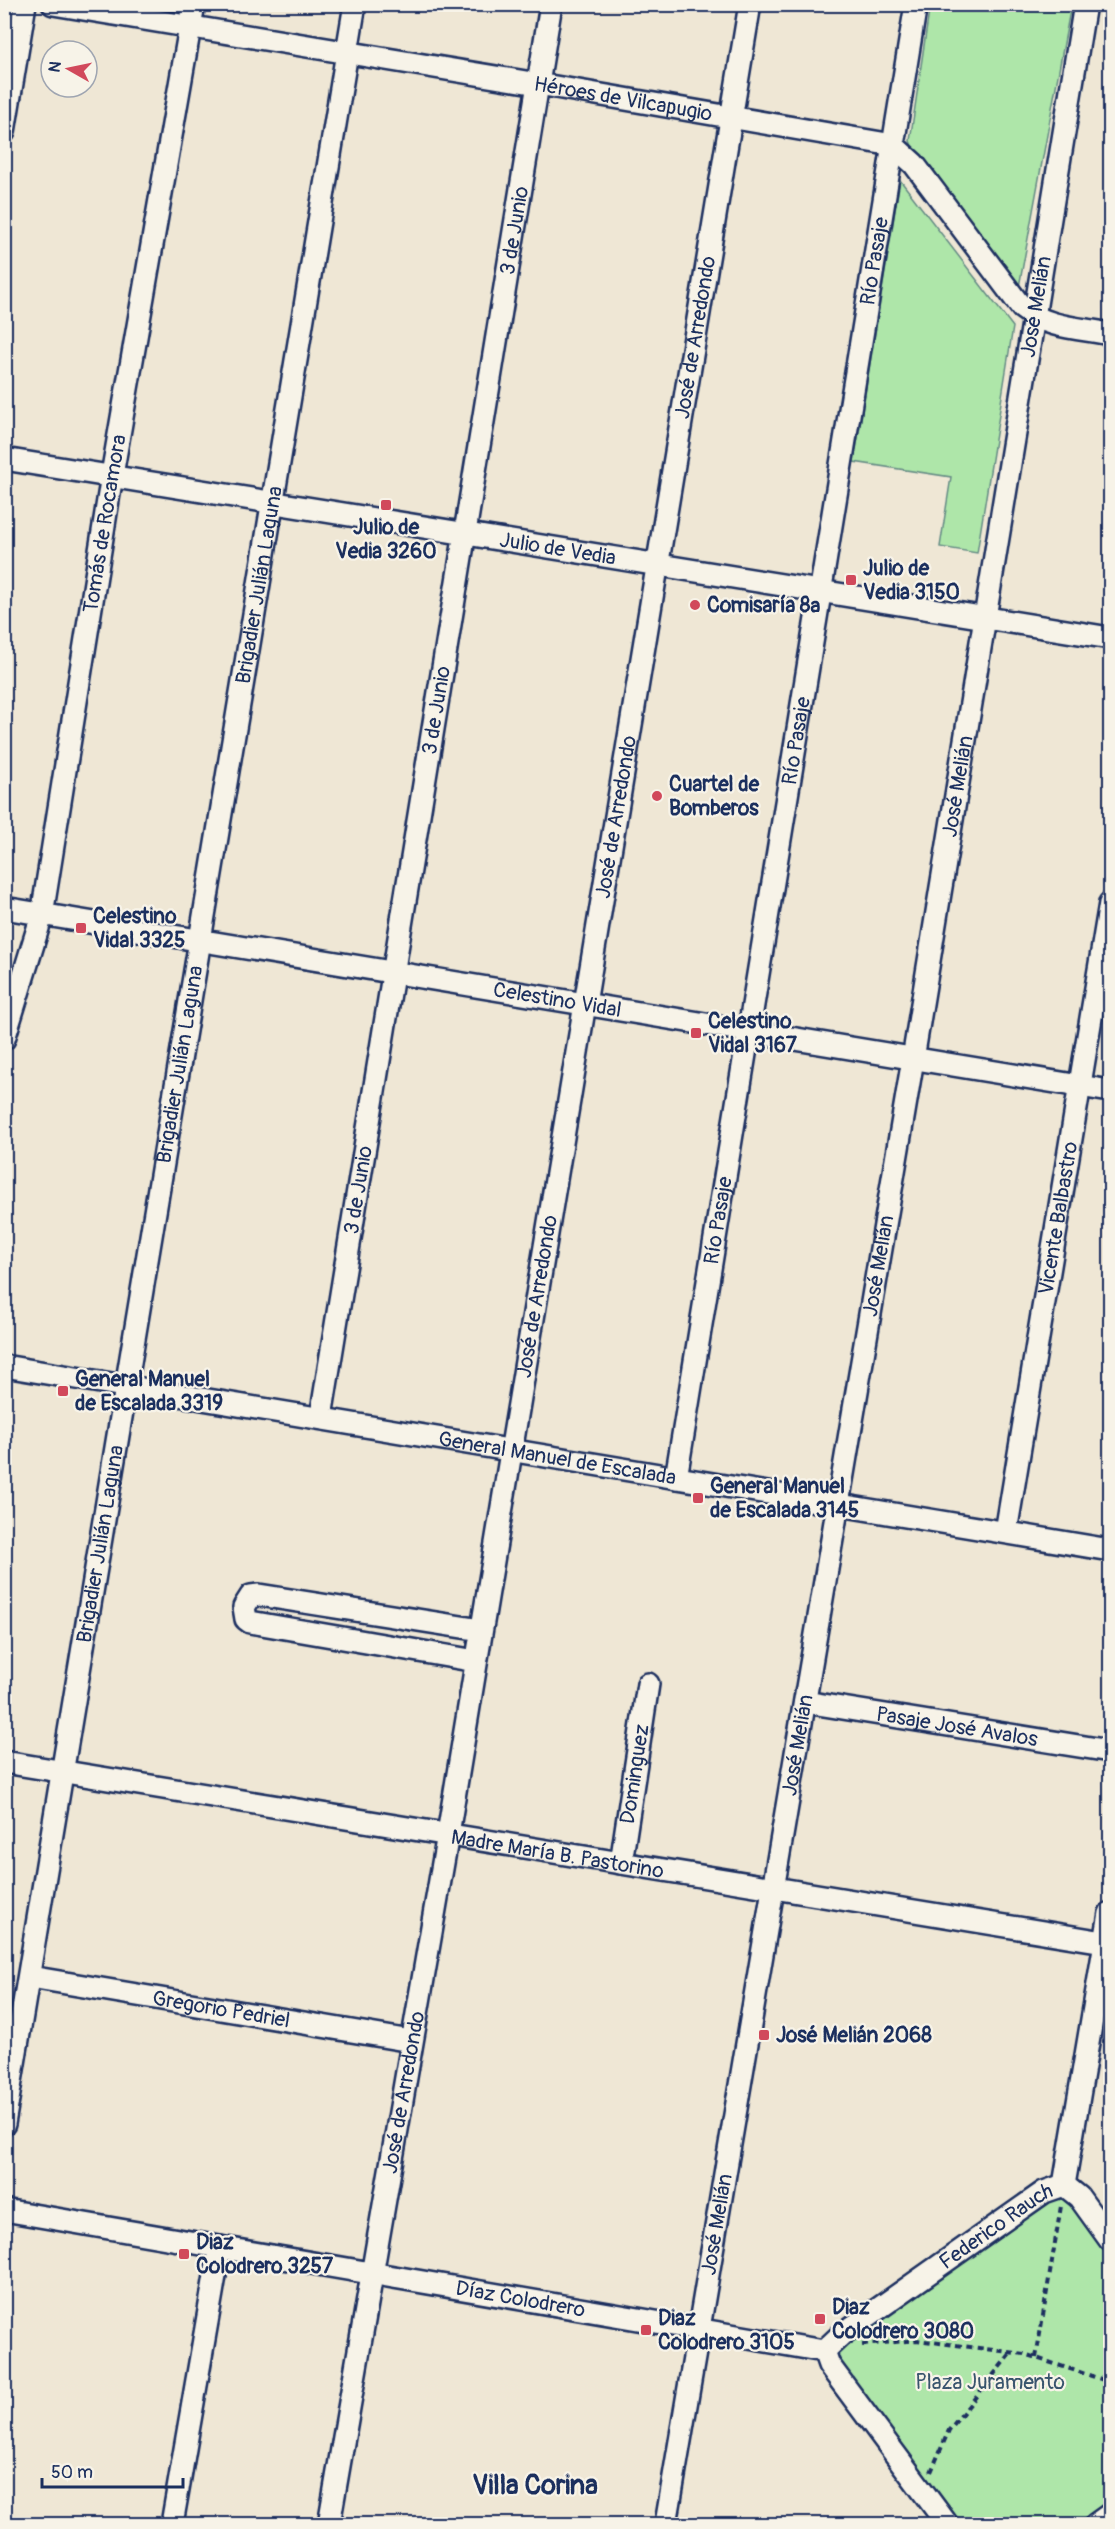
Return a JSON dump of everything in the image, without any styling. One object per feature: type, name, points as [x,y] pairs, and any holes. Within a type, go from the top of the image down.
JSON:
[{"type":"street","points":[[4,132],[26,4]]},
{"type":"street","name":"Héroes de Vilcapugio","points":[[53,4],[538,84],[893,146]]},
{"type":"street","name":"Tomás de Rocamora","points":[[4,1039],[42,915],[112,475],[194,4]]},
{"type":"street","name":"Brigadier Julián Laguna","points":[[4,2124],[356,4]]},
{"type":"street","name":"3 de Junio","points":[[321,1418],[551,4]]},
{"type":"street","name":"José de Arredondo","points":[[329,2524],[448,1834],[750,4]]},
{"type":"street","name":"Río Pasaje","points":[[676,1478],[916,4]]},
{"type":"street","name":"José Melián","points":[[666,2524],[913,1059],[1085,4]]},
{"type":"street","points":[[893,146],[914,164],[1011,296],[1035,318],[1110,334]]},
{"type":"street","name":"Julio de Vedia","points":[[4,459],[1110,638]]},
{"type":"street","name":"Vicente Balbastro","points":[[1006,1532],[1110,903]]},
{"type":"street","name":"Celestino Vidal","points":[[4,908],[1110,1091]]},
{"type":"street","name":"General Manuel de Escalada","points":[[4,1366],[126,1384],[1110,1550]]},
{"type":"street","points":[[476,1661],[250,1622],[246,1619],[244,1607],[251,1596],[260,1595],[481,1630]]},
{"type":"street","name":"Dominguez","points":[[621,1863],[648,1684]]},
{"type":"street","name":"Pasaje José Avalos","points":[[806,1702],[1110,1751]]},
{"type":"street","name":"Madre María B. Pastorino","points":[[4,1762],[448,1834],[773,1890],[1108,1942]]},
{"type":"street","name":"Federico Rauch","points":[[824,2350],[841,2335],[1044,2192],[1064,2185],[1108,1942],[1110,1913]]},
{"type":"street","name":"Gregorio Pedriel","points":[[30,1977],[411,2041]]},
{"type":"street","points":[[1064,2185],[1079,2197],[1110,2240]]},
{"type":"street","name":"Díaz Colodrero","points":[[4,2210],[824,2350]]},
{"type":"street","points":[[172,2524],[220,2247]]},
{"type":"street","points":[[824,2350],[829,2365],[947,2524]]},
{"type":"street","points":[[1096,2524],[1110,2514]]},
{"type":"path","points":[[1036,2358],[1064,2185]]},
{"type":"path","points":[[824,2350],[917,2340],[1011,2352],[1110,2382]]},
{"type":"path","points":[[923,2492],[949,2430],[1011,2352]]},
{"type":"green space","points":[[930,5],[1071,5],[1019,287],[914,150],[910,141]]},
{"type":"green space","points":[[900,180],[1013,327],[977,553],[940,547],[951,477],[854,462]]},
{"type":"green space","name":"Plaza Juramento","points":[[1064,2185],[1110,2240],[1110,2514],[1096,2524],[947,2524],[824,2351]]},
{"type":"place","name":"Julio de Vedia 3260","points":[[386,505]]},
{"type":"place","name":"Julio de Vedia 3150","points":[[851,580]]},
{"type":"place","name":"Comisaría 8ª","points":[[695,605]]},
{"type":"place","name":"Cuartel de Bomberos","points":[[657,796]]},
{"type":"place","name":"Celestino Vidal 3325","points":[[81,928]]},
{"type":"place","name":"Celestino Vidal 3167","points":[[696,1033]]},
{"type":"place","name":"General Manuel de Escalada 3319","points":[[63,1391]]},
{"type":"place","name":"General Manuel de Escalada 3145","points":[[698,1498]]},
{"type":"place","name":"José Melián 2068","points":[[764,2035]]},
{"type":"place","name":"Diaz Colodrero 3257","points":[[184,2254]]},
{"type":"place","name":"Diaz Colodrero 3080","points":[[820,2319]]},
{"type":"place","name":"Diaz Colodrero 3105","points":[[646,2330]]},
{"type":"district","name":"Villa Corina","points":[[535,2485]]}]
